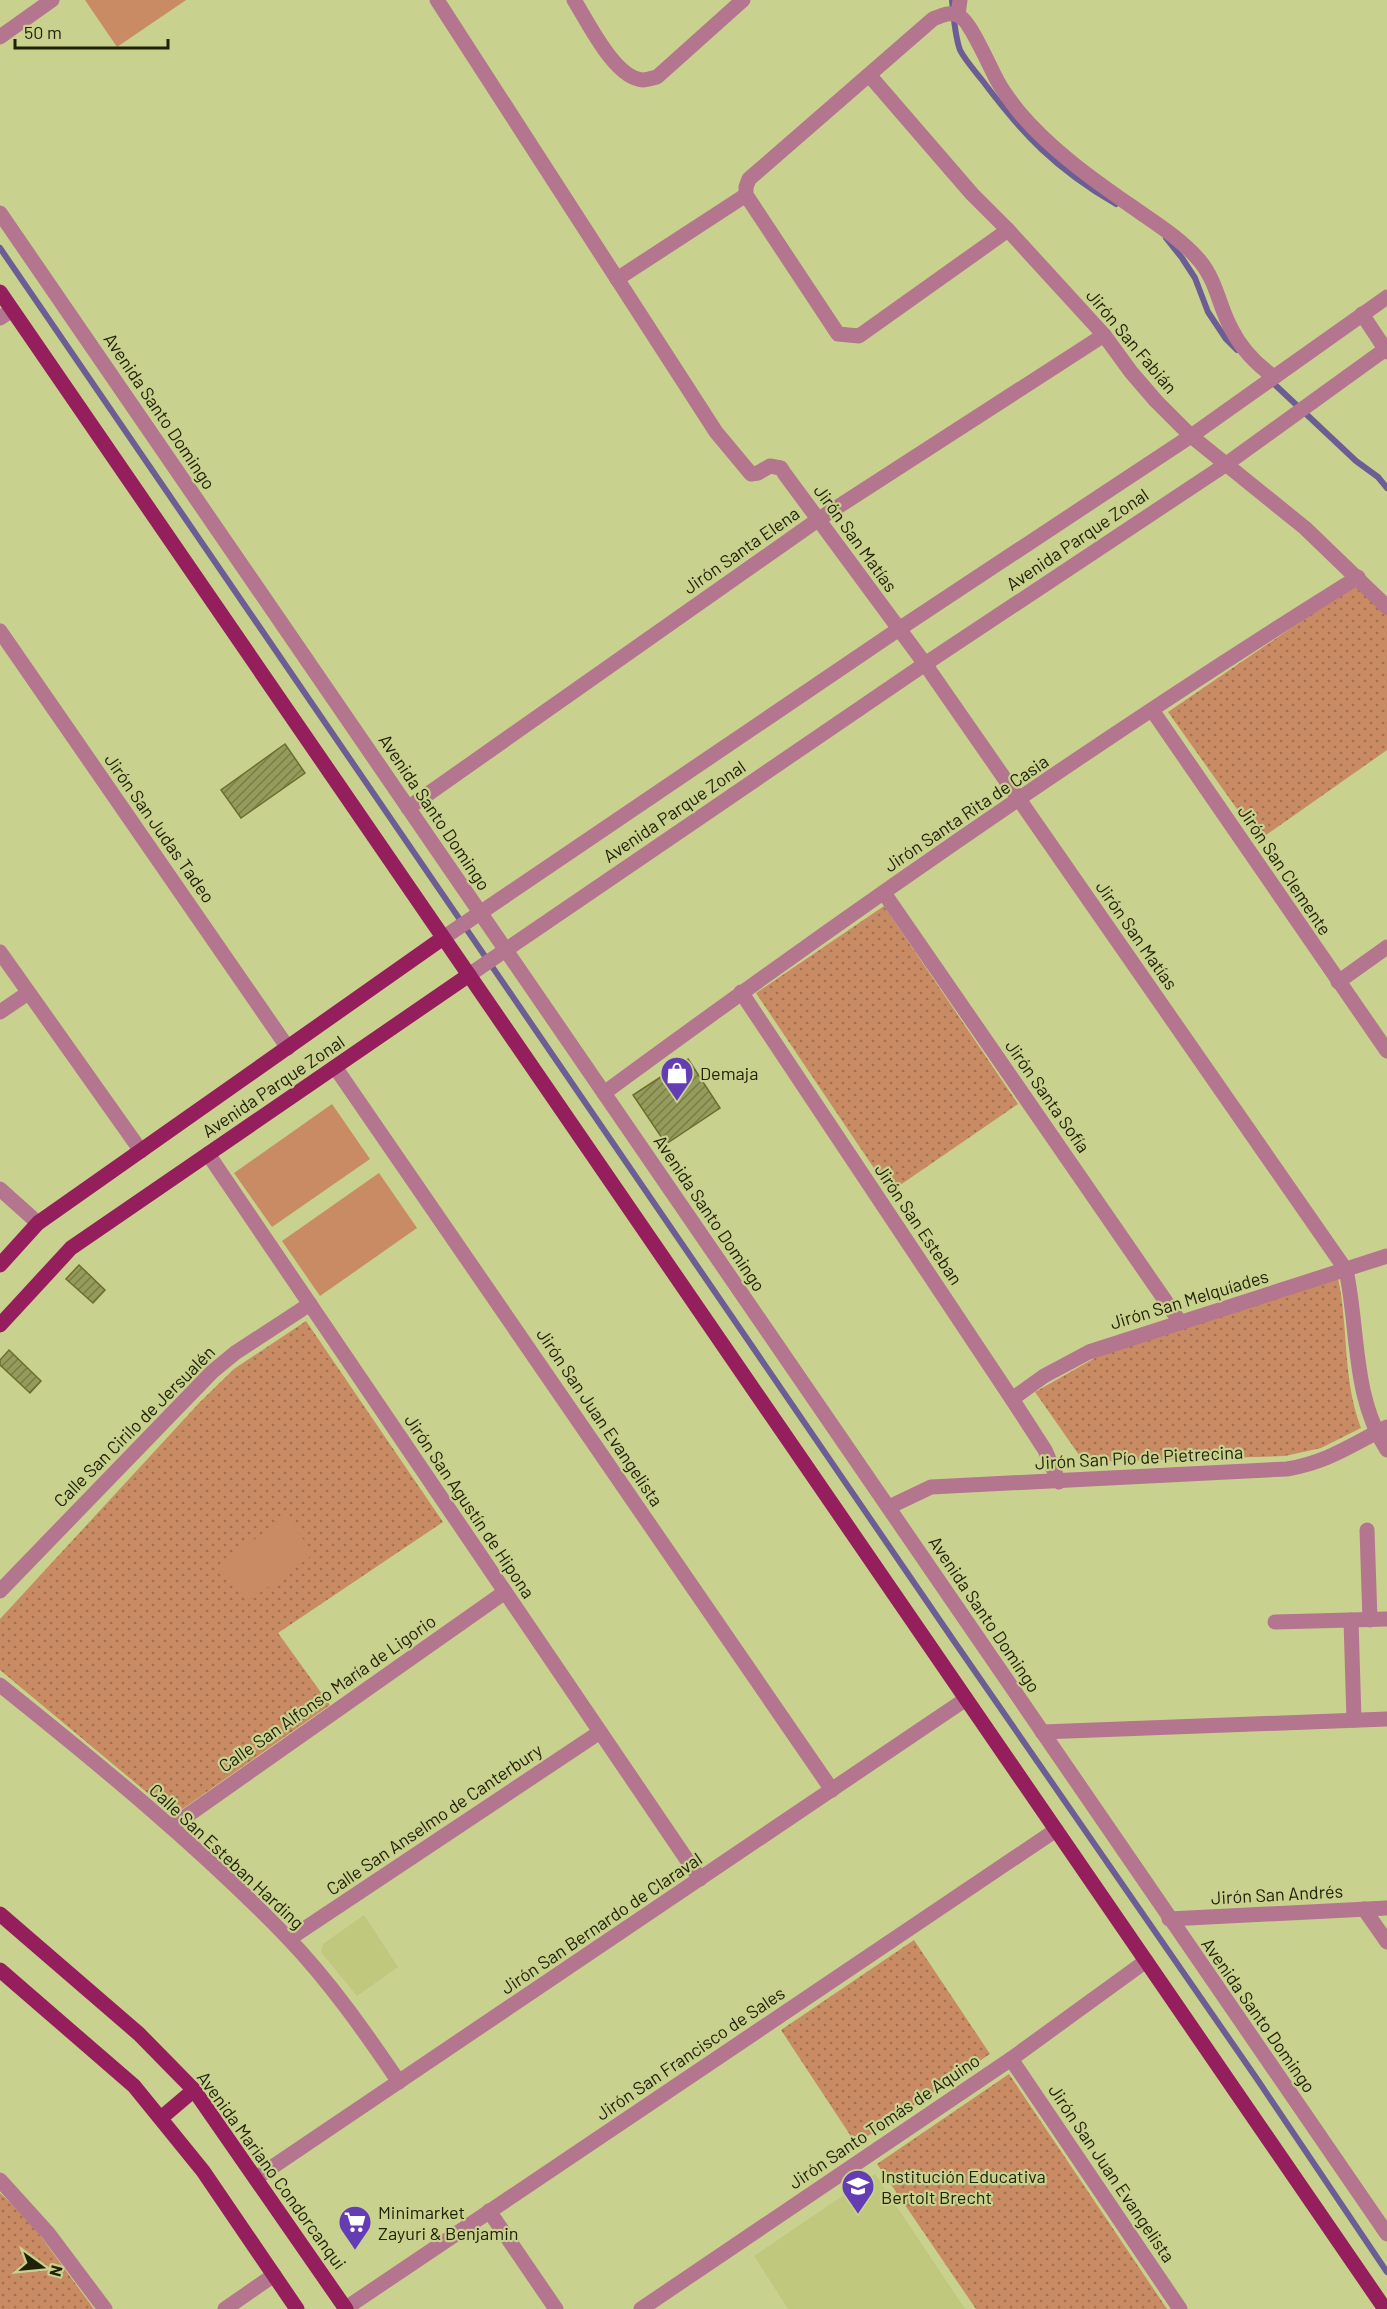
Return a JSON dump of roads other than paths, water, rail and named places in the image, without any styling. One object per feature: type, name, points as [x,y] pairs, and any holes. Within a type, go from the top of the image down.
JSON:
[{"type":"main road","points":[[0,292],[6,314],[469,975],[1385,2309]]},
{"type":"main road","name":"Avenida Parque Zonal","points":[[0,1265],[38,1223],[443,938]]},
{"type":"main road","name":"Avenida Parque Zonal","points":[[0,1325],[71,1248],[469,975]]},
{"type":"main road","name":"Avenida Mariano Condorcanqui","points":[[0,1914],[139,2034],[194,2090],[346,2308]]},
{"type":"main road","points":[[0,1970],[134,2086],[203,2171],[297,2309]]},
{"type":"main road","points":[[161,2118],[194,2090]]},
{"type":"street","points":[[0,37],[52,0]]},
{"type":"street","points":[[437,0],[617,279],[746,195]]},
{"type":"street","points":[[574,0],[613,61],[627,75],[643,80],[657,77],[743,0]]},
{"type":"street","points":[[1008,230],[859,336],[848,337],[838,334],[746,195],[746,187],[749,179],[933,19],[959,7],[962,17],[1009,98],[1038,132],[1086,173],[1176,237],[1201,262],[1211,277],[1231,329],[1241,345],[1256,363],[1274,377]]},
{"type":"street","name":"Jirón San Fabián","points":[[870,76],[972,194],[1104,335],[1156,401],[1191,436],[1225,465],[1305,528],[1387,607]]},
{"type":"street","name":"Avenida Santo Domingo","points":[[0,213],[1387,2235]]},
{"type":"street","name":"Jirón San Matías","points":[[617,279],[716,432],[738,460],[754,475],[770,466],[781,468],[819,519],[925,664],[1346,1270],[1366,1407],[1381,1430],[1387,1450]]},
{"type":"street","name":"Avenida Parque Zonal","points":[[443,938],[899,629],[1191,436],[1387,297]]},
{"type":"street","points":[[1362,315],[1386,350]]},
{"type":"street","name":"Jirón Santa Elena","points":[[408,808],[819,519],[1104,335]]},
{"type":"street","name":"Avenida Parque Zonal","points":[[469,975],[925,664],[1225,465],[1386,350]]},
{"type":"street","name":"Jirón Santa Rita de Casia","points":[[604,1093],[741,992],[1019,800],[1230,657],[1358,577]]},
{"type":"street","name":"Jirón San Judas Tadeo","points":[[0,631],[288,1048]]},
{"type":"street","name":"Jirón San Clemente","points":[[1152,710],[1387,1051]]},
{"type":"street","name":"Jirón Santa Sofía","points":[[884,893],[1180,1322]]},
{"type":"street","points":[[1338,982],[1387,947]]},
{"type":"street","points":[[0,952],[141,1151]]},
{"type":"street","name":"Jirón San Esteban","points":[[741,992],[1012,1399],[1045,1450],[1059,1482]]},
{"type":"street","points":[[0,1012],[28,993]]},
{"type":"street","name":"Jirón San Juan Evangelista","points":[[335,1067],[832,1790]]},
{"type":"street","name":"Jirón San Agustín de Hipona","points":[[208,1154],[700,1879]]},
{"type":"street","points":[[0,1189],[38,1223]]},
{"type":"street","name":"Jirón San Melquíades","points":[[1012,1399],[1066,1362],[1111,1344],[1387,1256]]},
{"type":"street","name":"Calle San Cirilo de Jersualén","points":[[0,1591],[212,1372],[235,1353],[310,1304]]},
{"type":"street","name":"Jirón San Pío de Pietrecina","points":[[889,1507],[931,1486],[1059,1482],[1287,1469],[1310,1465],[1330,1458],[1381,1430]]},
{"type":"street","points":[[1367,1530],[1370,1620]]},
{"type":"street","name":"Calle San Alfonso María de Ligorio","points":[[171,1827],[505,1592]]},
{"type":"street","points":[[1352,1620],[1354,1720]]},
{"type":"street","points":[[1275,1622],[1387,1620]]},
{"type":"street","name":"Calle San Esteban Harding","points":[[0,1685],[171,1827],[289,1939],[353,2014],[399,2082]]},
{"type":"street","name":"Jirón San Bernardo de Claraval","points":[[256,2178],[966,1699]]},
{"type":"street","points":[[1042,1732],[1387,1719]]},
{"type":"street","name":"Calle San Anselmo de Canterbury","points":[[289,1939],[600,1732]]},
{"type":"street","name":"Jirón San Francisco de Sales","points":[[346,2308],[1056,1830]]},
{"type":"street","name":"Jirón San Andrés","points":[[1169,1919],[1387,1908]]},
{"type":"street","points":[[1364,1909],[1387,1942]]},
{"type":"street","name":"Jirón Santo Tomás de Aquino","points":[[641,2309],[1011,2059],[1146,1961]]},
{"type":"street","name":"Jirón San Juan Evangelista","points":[[1011,2059],[1180,2309]]},
{"type":"street","points":[[0,2180],[48,2233],[105,2309]]},
{"type":"street","points":[[489,2211],[556,2309]]},
{"type":"street","points":[[225,2309],[274,2275]]},
{"type":"waterway","points":[[952,0],[960,50],[997,100],[1042,150],[1058,164],[1116,204]]},
{"type":"waterway","points":[[1166,238],[1195,278],[1208,312],[1226,339],[1237,350]]},
{"type":"waterway","points":[[0,248],[956,1644],[1257,2079],[1387,2272]]},
{"type":"waterway","points":[[1271,381],[1356,461],[1378,477],[1387,488]]},
{"type":"place","name":"Demaja","points":[[677,1102]]},
{"type":"place","name":"Institución Educativa Bertolt Brecht","points":[[858,2215]]},
{"type":"place","name":"Minimarket Zayuri & Benjamin","points":[[355,2251]]}]
